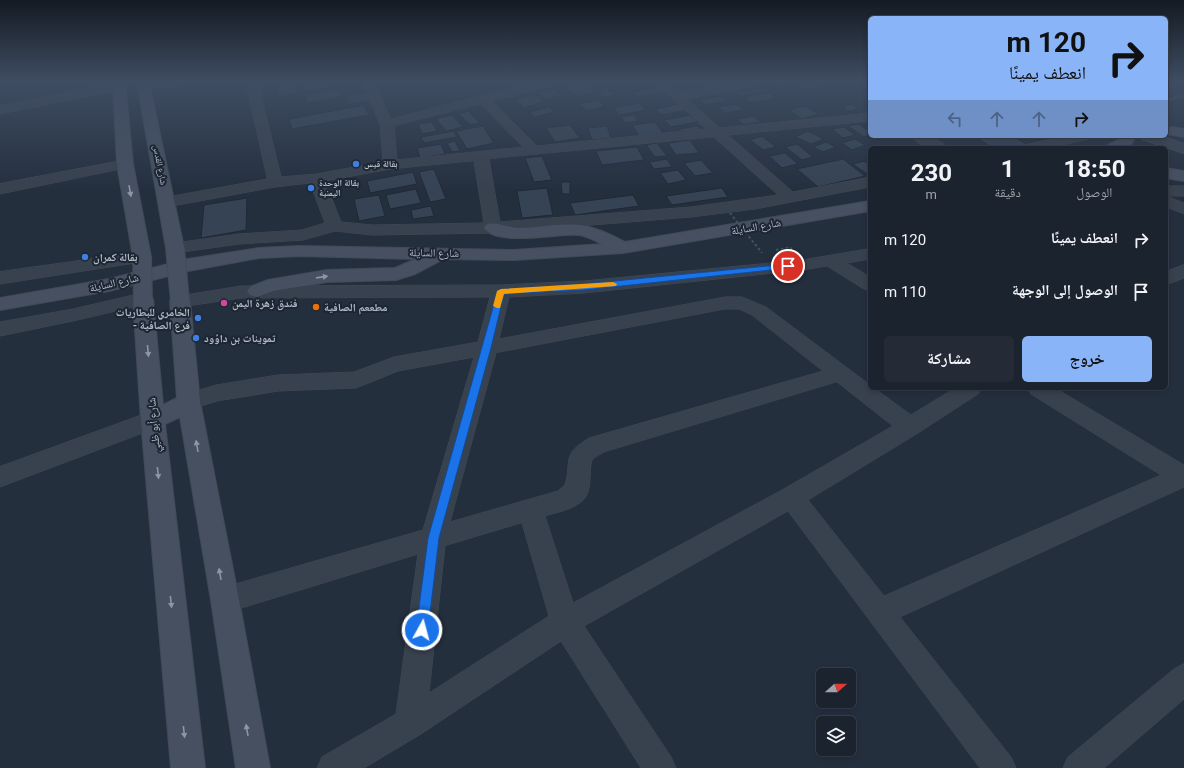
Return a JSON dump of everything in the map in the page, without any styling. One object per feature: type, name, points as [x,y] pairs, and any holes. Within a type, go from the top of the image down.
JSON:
[{"type":"main road","name":"شارع أبو ظبي","points":[[122,118],[125,164],[142,256],[143,299],[153,420],[188,768]]},
{"type":"main road","name":"شارع القدس","points":[[150,118],[175,248]]},
{"type":"main road","points":[[1117,146],[1126,142],[1127,138]]},
{"type":"main road","points":[[1168,166],[1184,163]]},
{"type":"main road","points":[[1168,173],[1184,176]]},
{"type":"main road","name":"شارع السايلة","points":[[0,304],[109,285],[188,265],[259,253],[299,251],[514,255],[575,252],[622,248],[750,228],[868,206]]},
{"type":"main road","points":[[493,228],[504,232],[583,231],[596,234],[622,248]]},
{"type":"main road","points":[[175,248],[189,402],[225,600],[253,768]]},
{"type":"main road","points":[[257,291],[274,285],[326,276],[396,274],[408,270],[439,254]]},
{"type":"main road","points":[[153,420],[189,402]]},
{"type":"street","points":[[260,118],[275,182]]},
{"type":"street","points":[[384,118],[387,124],[390,165]]},
{"type":"street","points":[[387,124],[412,118]]},
{"type":"street","points":[[501,118],[533,150]]},
{"type":"street","points":[[700,118],[790,198]]},
{"type":"street","points":[[167,202],[275,182],[316,178],[390,165],[861,118]]},
{"type":"street","points":[[1175,131],[1184,141]]},
{"type":"street","points":[[922,138],[936,146]]},
{"type":"street","points":[[1040,146],[1074,138]]},
{"type":"street","points":[[1153,138],[1184,149]]},
{"type":"street","points":[[481,157],[493,228]]},
{"type":"street","points":[[0,189],[125,164]]},
{"type":"street","points":[[316,178],[334,226]]},
{"type":"street","points":[[175,248],[239,239],[303,236],[334,226],[372,230],[493,228],[691,212],[790,198],[868,182]]},
{"type":"street","points":[[1168,192],[1184,191]]},
{"type":"street","points":[[1168,202],[1184,209]]},
{"type":"street","points":[[180,301],[257,291],[501,291],[584,287],[831,261],[868,254]]},
{"type":"street","points":[[0,278],[142,256]]},
{"type":"street","points":[[831,261],[868,284]]},
{"type":"street","points":[[1168,278],[1184,271]]},
{"type":"street","points":[[410,723],[433,538],[487,348],[501,291]]},
{"type":"street","points":[[0,328],[73,315],[143,299]]},
{"type":"street","points":[[189,402],[216,393],[278,383],[356,380],[394,364],[725,303],[742,303],[759,311],[910,428]]},
{"type":"street","points":[[225,600],[565,499],[576,491],[579,478],[579,462],[585,452],[597,445],[840,374]]},
{"type":"street","points":[[334,768],[410,723],[565,622],[791,497],[910,428],[968,390]]},
{"type":"street","points":[[1041,390],[1183,476]]},
{"type":"street","points":[[0,477],[153,420]]},
{"type":"street","points":[[880,612],[1183,476]]},
{"type":"street","points":[[791,497],[1000,768]]},
{"type":"street","points":[[531,510],[565,622],[660,768]]},
{"type":"street","points":[[1079,768],[1184,679]]},
{"type":"path","points":[[730,213],[762,253]]},
{"type":"building","points":[[295,118],[353,118],[292,129],[289,119]]},
{"type":"building","points":[[455,118],[463,127],[446,131],[436,119]]},
{"type":"building","points":[[463,118],[475,118],[480,123],[470,125]]},
{"type":"building","points":[[622,118],[636,118],[638,121],[625,123]]},
{"type":"building","points":[[675,118],[693,118],[697,122],[671,127],[664,120]]},
{"type":"building","points":[[756,118],[761,122],[744,125],[737,119]]},
{"type":"building","points":[[432,122],[437,131],[422,134],[418,124]]},
{"type":"building","points":[[655,122],[663,133],[639,136],[632,125]]},
{"type":"building","points":[[858,124],[868,130],[868,136],[864,137],[848,126]]},
{"type":"building","points":[[570,125],[580,138],[555,142],[546,128]]},
{"type":"building","points":[[483,126],[494,143],[467,149],[456,131]]},
{"type":"building","points":[[607,126],[611,138],[592,140],[588,128]]},
{"type":"building","points":[[697,126],[701,129],[682,132],[679,129]]},
{"type":"building","points":[[844,127],[855,135],[843,138],[832,129]]},
{"type":"building","points":[[454,131],[457,137],[424,143],[421,137]]},
{"type":"building","points":[[808,131],[824,139],[811,144],[795,137]]},
{"type":"building","points":[[762,136],[776,147],[763,150],[750,140]]},
{"type":"building","points":[[977,138],[1016,138],[1028,145],[1024,146],[990,146]]},
{"type":"building","points":[[855,139],[865,145],[852,150],[842,143]]},
{"type":"building","points":[[690,140],[699,153],[676,155],[668,143]]},
{"type":"building","points":[[455,141],[460,151],[452,152],[447,143]]},
{"type":"building","points":[[826,142],[836,147],[823,152],[813,147]]},
{"type":"building","points":[[657,143],[667,156],[655,157],[646,145]]},
{"type":"building","points":[[441,144],[445,154],[420,158],[417,148]]},
{"type":"building","points":[[797,144],[813,157],[802,160],[785,147]]},
{"type":"building","points":[[637,147],[644,160],[602,165],[596,151]]},
{"type":"building","points":[[785,153],[798,164],[782,168],[769,156]]},
{"type":"building","points":[[542,156],[552,180],[534,182],[525,158]]},
{"type":"building","points":[[667,159],[672,167],[654,169],[649,162]]},
{"type":"building","points":[[843,159],[865,176],[818,187],[797,169]]},
{"type":"building","points":[[701,160],[713,173],[695,176],[684,163]]},
{"type":"building","points":[[864,161],[868,164],[868,175],[853,164]]},
{"type":"building","points":[[434,169],[446,199],[430,202],[419,172]]},
{"type":"building","points":[[678,170],[686,180],[668,184],[660,173]]},
{"type":"building","points":[[413,172],[417,184],[370,193],[367,181]]},
{"type":"building","points":[[561,182],[570,182],[570,194],[562,194]]},
{"type":"building","points":[[547,188],[553,215],[522,218],[517,191]]},
{"type":"building","points":[[722,188],[728,197],[672,205],[666,196]]},
{"type":"building","points":[[416,189],[421,203],[390,209],[386,195]]},
{"type":"building","points":[[379,195],[385,216],[359,221],[354,199]]},
{"type":"building","points":[[633,195],[639,206],[575,215],[570,203]]},
{"type":"building","points":[[247,198],[246,230],[201,238],[204,205]]},
{"type":"building","points":[[431,206],[434,216],[413,219],[411,210]]},
{"type":"slow traffic","points":[[497,306],[501,291],[613,284]]},
{"type":"place","name":"بقالة قيس","points":[[356,164]]},
{"type":"place","name":"بقالة الوحدة اليمنية","points":[[311,188]]},
{"type":"place","name":"بقالة كمران","points":[[85,257]]},
{"type":"place","name":"فندق زهرة اليمن","points":[[224,303]]},
{"type":"place","name":"مطععم الصافية","points":[[316,307]]},
{"type":"place","name":"الخامري للبطاريات - فرع الصافية","points":[[198,318]]},
{"type":"place","name":"تموينات بن داؤود","points":[[196,338]]},
{"type":"route","points":[[422,630],[433,538],[487,348],[501,291],[584,287],[788,266]]}]
